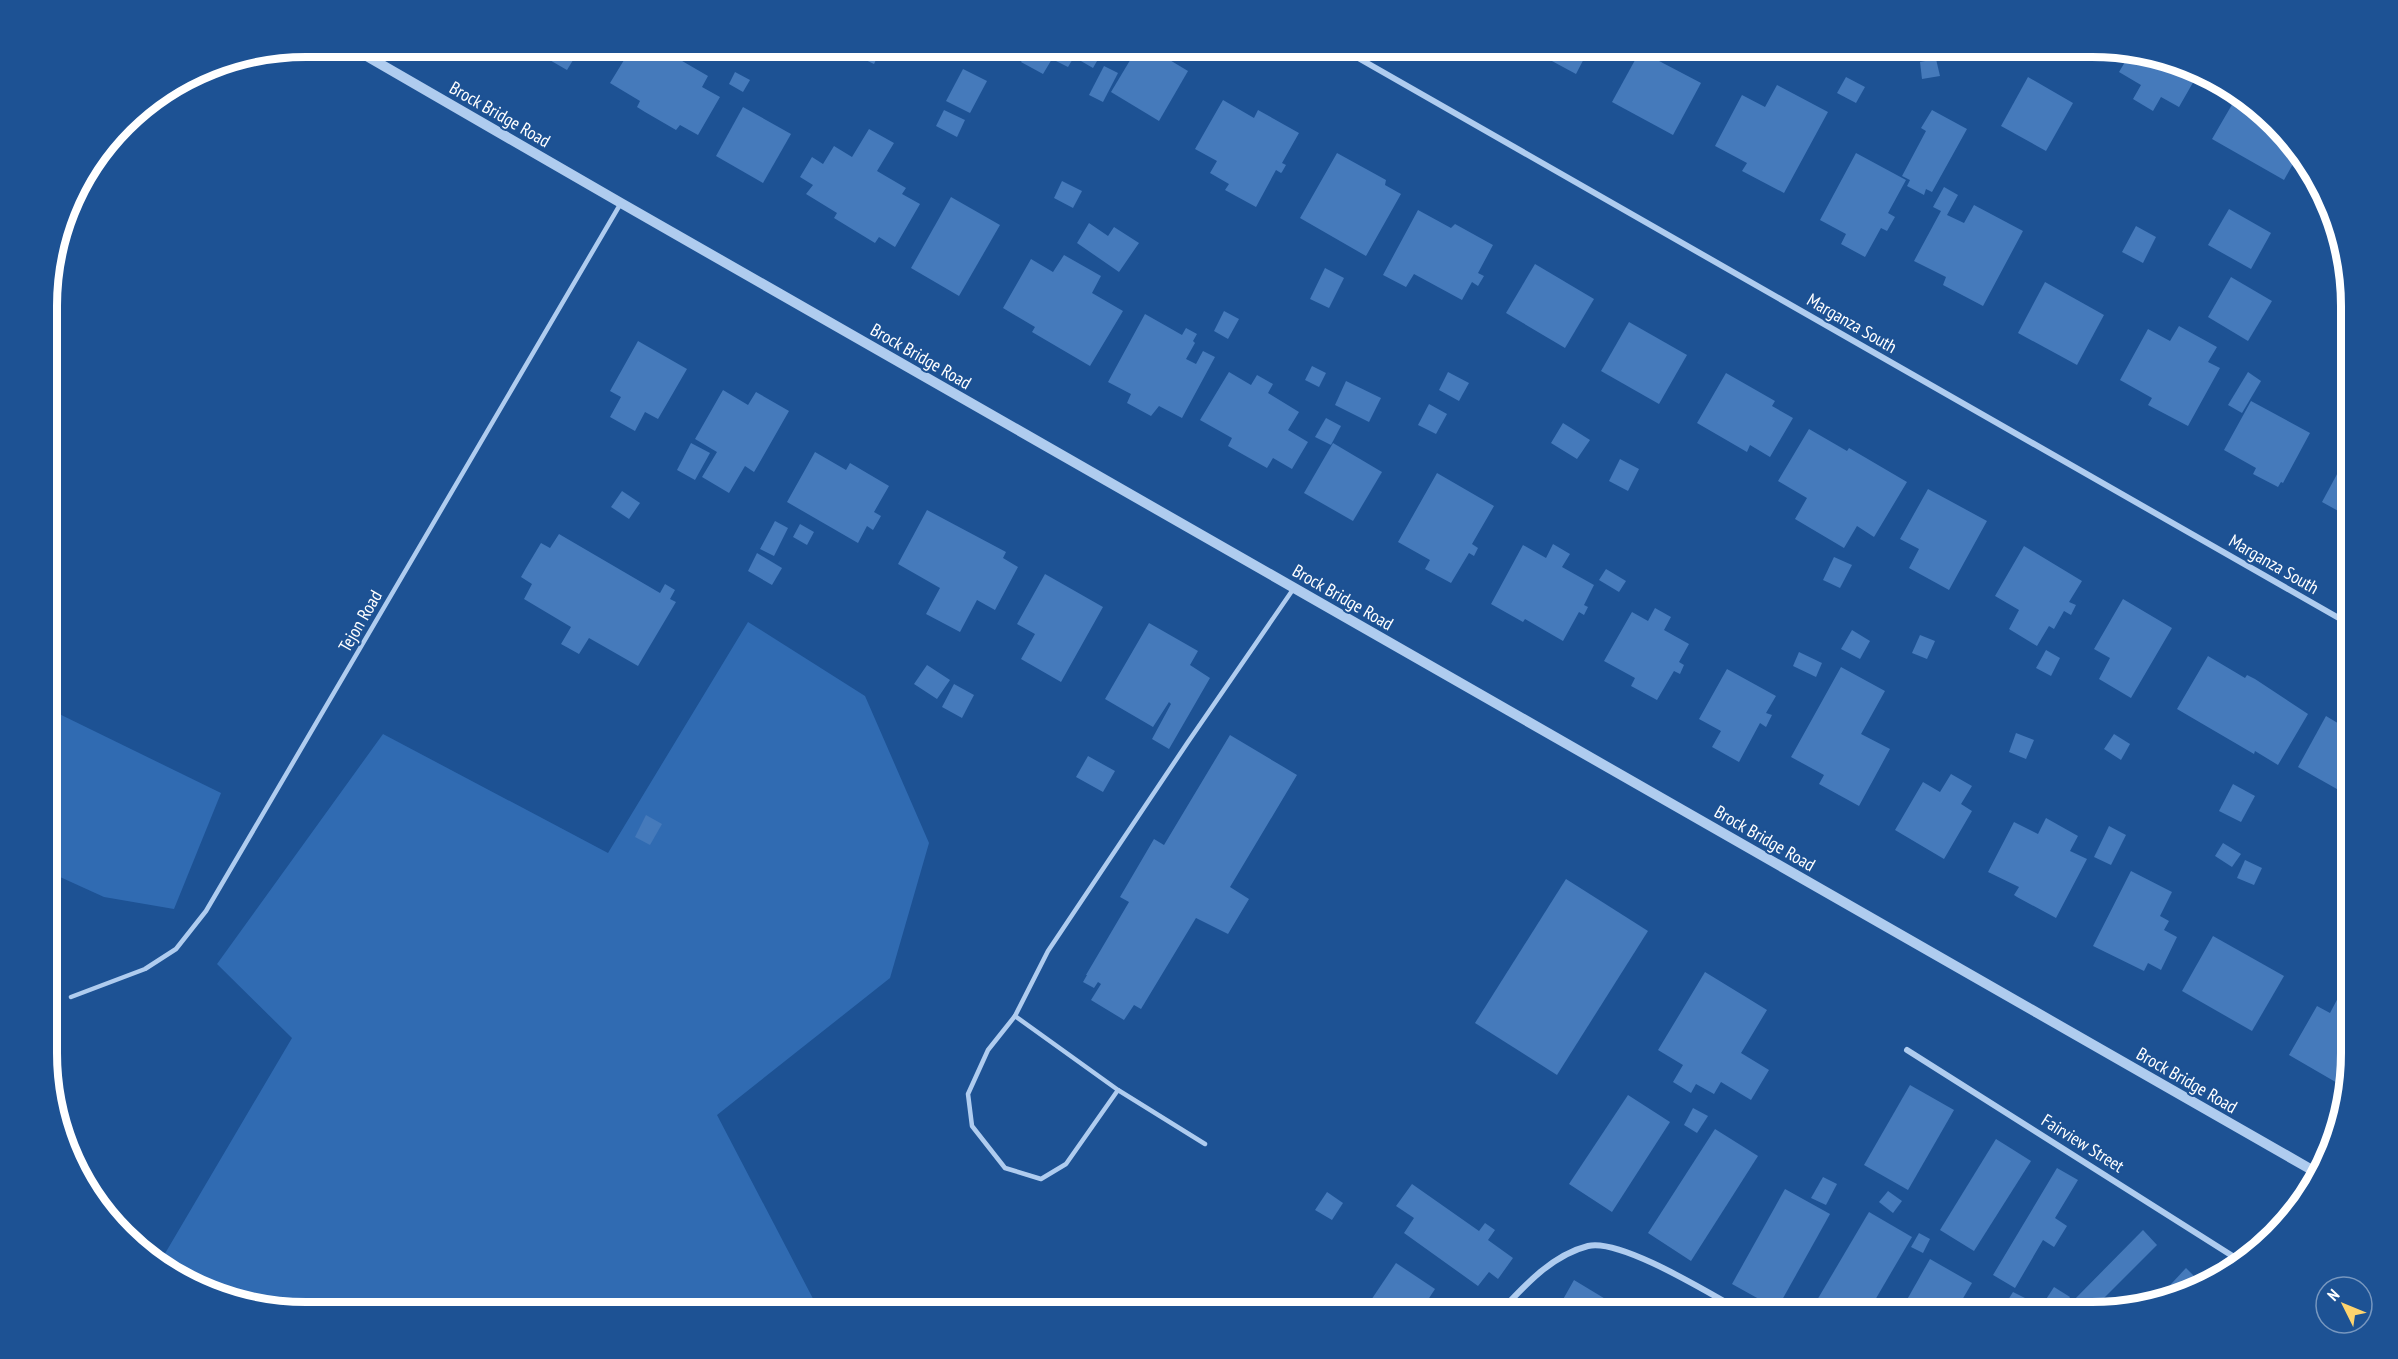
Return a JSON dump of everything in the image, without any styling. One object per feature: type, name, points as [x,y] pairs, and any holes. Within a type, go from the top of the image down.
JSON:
[{"type":"street","name":"Brock Bridge Road","points":[[370,57],[621,203],[2312,1170]]},
{"type":"street","name":"Marganza South","points":[[1358,57],[2341,619]]},
{"type":"street","name":"Fairview Street","points":[[1907,1050],[2234,1257]]},
{"type":"street","points":[[1510,1302],[1556,1260],[1589,1245],[1621,1250],[1655,1263],[1725,1302]]},
{"type":"lane","name":"Tejon Road","points":[[71,997],[145,969],[176,949],[206,911],[621,203]]},
{"type":"lane","points":[[1118,1090],[1066,1164],[1041,1179],[1005,1168],[972,1126],[968,1094],[988,1050],[1015,1016],[1048,951],[1294,588]]},
{"type":"lane","points":[[1015,1016],[1118,1090],[1205,1144]]},
{"type":"shaded area","points":[[748,622],[865,696],[929,843],[890,978],[717,1115],[815,1302],[306,1302],[273,1300],[226,1289],[181,1269],[163,1257],[292,1038],[217,964],[383,734],[608,853]]},
{"type":"shaded area","points":[[57,713],[221,793],[174,909],[104,897],[57,876]]},
{"type":"building","points":[[544,57],[575,57],[567,70]]},
{"type":"building","points":[[626,57],[675,57],[708,76],[702,87],[720,97],[698,135],[680,125],[676,130],[645,112],[637,107],[640,101],[610,83]]},
{"type":"building","points":[[859,57],[877,57],[874,64]]},
{"type":"building","points":[[1024,57],[1074,57],[1068,67],[1052,59],[1043,74],[1021,62]]},
{"type":"building","points":[[1074,57],[1099,57],[1093,68]]},
{"type":"building","points":[[1132,57],[1165,57],[1188,71],[1159,121],[1111,92]]},
{"type":"building","points":[[1545,57],[1585,57],[1576,74]]},
{"type":"building","points":[[1637,57],[1651,57],[1701,83],[1673,135],[1612,102]]},
{"type":"building","points":[[1936,59],[1940,76],[1922,79],[1920,62]]},
{"type":"building","points":[[2127,59],[2156,65],[2195,80],[2179,107],[2161,97],[2153,111],[2133,99],[2141,85],[2119,72]]},
{"type":"building","points":[[1104,66],[1118,73],[1103,102],[1089,95]]},
{"type":"building","points":[[963,69],[987,81],[970,113],[946,101]]},
{"type":"building","points":[[735,72],[750,80],[743,92],[729,84]]},
{"type":"building","points":[[1846,77],[1865,87],[1856,103],[1837,93]]},
{"type":"building","points":[[2028,77],[2073,103],[2046,151],[2001,126]]},
{"type":"building","points":[[1777,85],[1828,112],[1784,193],[1742,171],[1747,163],[1715,146],[1742,95],[1765,107]]},
{"type":"building","points":[[1223,100],[1254,118],[1258,110],[1299,133],[1282,163],[1286,165],[1282,172],[1276,170],[1256,207],[1225,190],[1229,184],[1210,173],[1217,161],[1195,149]]},
{"type":"building","points":[[2234,101],[2268,130],[2296,163],[2294,162],[2284,180],[2212,139]]},
{"type":"building","points":[[743,107],[791,134],[763,183],[716,156]]},
{"type":"building","points":[[944,110],[965,120],[957,137],[936,126]]},
{"type":"building","points":[[1932,110],[1967,129],[1932,192],[1926,189],[1924,195],[1907,186],[1910,180],[1902,176],[1926,131],[1921,128]]},
{"type":"building","points":[[869,129],[894,143],[877,171],[906,188],[902,194],[920,204],[895,247],[879,237],[875,243],[834,218],[837,213],[806,194],[813,185],[800,177],[812,157],[823,164],[834,146],[852,157]]},
{"type":"building","points":[[1337,153],[1386,180],[1385,185],[1401,194],[1366,256],[1300,218]]},
{"type":"building","points":[[1856,153],[1906,180],[1888,213],[1895,217],[1887,231],[1881,228],[1865,257],[1841,244],[1846,234],[1820,220]]},
{"type":"building","points":[[1062,181],[1082,191],[1073,208],[1054,198]]},
{"type":"building","points":[[1944,187],[1958,195],[1947,215],[1964,223],[1974,205],[2023,231],[1983,306],[1943,285],[1946,277],[1914,261],[1941,211],[1933,207]]},
{"type":"building","points":[[951,197],[1000,225],[959,296],[911,268]]},
{"type":"building","points":[[2229,209],[2271,233],[2251,269],[2208,245]]},
{"type":"building","points":[[1418,210],[1451,228],[1455,224],[1493,245],[1478,273],[1484,276],[1478,286],[1472,282],[1462,300],[1414,274],[1406,287],[1383,275]]},
{"type":"building","points":[[1089,223],[1108,236],[1114,227],[1139,243],[1119,272],[1077,243]]},
{"type":"building","points":[[2136,226],[2156,237],[2143,263],[2122,252]]},
{"type":"building","points":[[1064,255],[1101,276],[1092,293],[1123,311],[1090,366],[1032,332],[1035,327],[1003,308],[1031,259],[1053,272]]},
{"type":"building","points":[[1535,264],[1594,299],[1565,348],[1506,313]]},
{"type":"building","points":[[1325,268],[1344,278],[1329,308],[1310,299]]},
{"type":"building","points":[[2231,277],[2272,301],[2248,341],[2208,317]]},
{"type":"building","points":[[2045,282],[2104,315],[2077,365],[2018,333]]},
{"type":"building","points":[[1224,311],[1239,319],[1228,339],[1214,331]]},
{"type":"building","points":[[1145,314],[1182,335],[1186,328],[1197,334],[1186,359],[1196,364],[1203,351],[1215,357],[1182,418],[1159,406],[1151,416],[1127,403],[1131,394],[1108,382]]},
{"type":"building","points":[[1629,322],[1687,355],[1659,404],[1601,371]]},
{"type":"building","points":[[2179,326],[2217,347],[2208,362],[2220,368],[2188,426],[2148,405],[2152,398],[2120,380],[2148,329],[2170,341]]},
{"type":"building","points":[[638,341],[687,369],[658,419],[645,412],[635,431],[610,417],[621,397],[610,391]]},
{"type":"building","points":[[1312,366],[1326,373],[1319,387],[1305,380]]},
{"type":"building","points":[[1229,372],[1251,385],[1257,375],[1273,384],[1268,393],[1299,412],[1288,430],[1308,442],[1292,469],[1273,458],[1267,468],[1228,446],[1232,438],[1200,420]]},
{"type":"building","points":[[1448,372],[1469,383],[1459,401],[1439,390]]},
{"type":"building","points":[[2248,372],[2261,381],[2242,413],[2228,405]]},
{"type":"building","points":[[1726,373],[1775,401],[1772,406],[1793,418],[1770,457],[1750,445],[1747,452],[1697,423]]},
{"type":"building","points":[[1346,381],[1381,398],[1369,422],[1335,405]]},
{"type":"building","points":[[723,390],[748,405],[756,392],[789,411],[754,472],[745,466],[729,493],[702,477],[717,452],[695,439]]},
{"type":"building","points":[[2251,401],[2310,433],[2283,483],[2281,482],[2278,487],[2253,474],[2256,468],[2224,450]]},
{"type":"building","points":[[1429,404],[1447,414],[1436,434],[1418,425]]},
{"type":"building","points":[[1326,418],[1341,426],[1331,445],[1315,437]]},
{"type":"building","points":[[1563,423],[1590,440],[1577,459],[1551,443]]},
{"type":"building","points":[[1809,429],[1847,451],[1849,448],[1907,482],[1874,537],[1857,526],[1844,548],[1795,519],[1807,498],[1778,481]]},
{"type":"building","points":[[691,443],[710,453],[695,480],[677,470]]},
{"type":"building","points":[[1333,443],[1382,472],[1353,521],[1304,493]]},
{"type":"building","points":[[815,452],[846,470],[850,463],[889,486],[874,512],[881,516],[873,530],[867,526],[858,543],[787,502]]},
{"type":"building","points":[[1620,459],[1639,469],[1628,491],[1609,481]]},
{"type":"building","points":[[2341,467],[2341,512],[2322,502]]},
{"type":"building","points":[[1437,473],[1494,506],[1472,544],[1478,548],[1474,556],[1469,553],[1451,583],[1425,569],[1430,560],[1398,542]]},
{"type":"building","points":[[1928,489],[1987,521],[1949,590],[1909,568],[1919,549],[1900,539]]},
{"type":"building","points":[[622,491],[640,503],[629,519],[611,507]]},
{"type":"building","points":[[927,510],[1006,552],[1003,558],[1018,567],[995,610],[977,600],[960,632],[926,614],[940,588],[898,564]]},
{"type":"building","points":[[775,521],[788,528],[774,556],[760,549]]},
{"type":"building","points":[[800,524],[814,532],[807,545],[793,537]]},
{"type":"building","points":[[559,534],[660,593],[665,584],[675,590],[670,599],[676,602],[638,666],[589,638],[579,654],[561,644],[571,627],[524,599],[532,584],[521,577],[541,543],[550,548]]},
{"type":"building","points":[[1553,544],[1570,554],[1562,567],[1594,585],[1584,605],[1588,607],[1584,615],[1579,612],[1563,641],[1525,619],[1523,622],[1491,604],[1523,545],[1546,558]]},
{"type":"building","points":[[2024,546],[2082,581],[2069,602],[2076,605],[2071,615],[2064,611],[2054,629],[2049,626],[2037,646],[2009,629],[2019,610],[1995,596]]},
{"type":"building","points":[[757,553],[782,568],[772,585],[748,571]]},
{"type":"building","points":[[1834,557],[1852,565],[1840,588],[1823,580]]},
{"type":"building","points":[[1606,569],[1626,581],[1619,592],[1599,580]]},
{"type":"building","points":[[1045,574],[1103,607],[1061,682],[1021,659],[1035,634],[1017,624]]},
{"type":"building","points":[[2123,599],[2172,628],[2131,698],[2099,679],[2110,658],[2094,649]]},
{"type":"building","points":[[1655,608],[1671,617],[1664,630],[1689,644],[1679,662],[1684,665],[1680,674],[1674,671],[1657,700],[1631,686],[1635,678],[1604,661],[1632,612],[1648,621]]},
{"type":"building","points":[[1149,623],[1198,651],[1190,665],[1210,678],[1169,749],[1152,739],[1171,704],[1169,702],[1153,727],[1105,699]]},
{"type":"building","points":[[1852,630],[1870,641],[1860,659],[1841,649]]},
{"type":"building","points":[[1920,635],[1935,641],[1927,659],[1912,653]]},
{"type":"building","points":[[2046,650],[2060,658],[2051,676],[2036,668]]},
{"type":"building","points":[[1799,652],[1822,663],[1816,677],[1793,666]]},
{"type":"building","points":[[2208,656],[2245,678],[2247,675],[2255,679],[2308,714],[2278,765],[2255,751],[2254,754],[2177,709]]},
{"type":"building","points":[[927,665],[950,680],[937,699],[914,684]]},
{"type":"building","points":[[1841,667],[1885,691],[1861,734],[1890,749],[1859,806],[1819,784],[1824,775],[1791,757]]},
{"type":"building","points":[[1727,669],[1776,696],[1766,713],[1772,715],[1766,727],[1760,723],[1739,762],[1712,747],[1721,731],[1699,719]]},
{"type":"building","points":[[954,684],[974,695],[962,718],[942,707]]},
{"type":"building","points":[[2326,716],[2341,725],[2341,791],[2298,767]]},
{"type":"building","points":[[2016,733],[2034,740],[2026,759],[2009,752]]},
{"type":"building","points":[[2114,734],[2130,744],[2121,760],[2104,749]]},
{"type":"building","points":[[1230,735],[1297,775],[1230,887],[1249,899],[1228,934],[1196,918],[1141,1009],[1134,1005],[1124,1020],[1091,1000],[1101,984],[1098,982],[1094,988],[1083,982],[1129,902],[1120,897],[1154,839],[1164,845]]},
{"type":"building","points":[[1088,756],[1115,771],[1103,792],[1076,777]]},
{"type":"building","points":[[1951,774],[1972,786],[1961,804],[1972,811],[1944,859],[1895,830],[1923,782],[1940,792]]},
{"type":"building","points":[[2233,784],[2255,796],[2241,822],[2219,811]]},
{"type":"building","points":[[646,815],[662,824],[650,845],[635,837]]},
{"type":"building","points":[[2046,818],[2078,836],[2070,851],[2087,859],[2056,918],[2014,895],[2019,887],[1988,872],[2014,822],[2038,834]]},
{"type":"building","points":[[2109,826],[2126,835],[2111,865],[2094,857]]},
{"type":"building","points":[[2223,843],[2241,854],[2232,867],[2215,856]]},
{"type":"building","points":[[2245,860],[2262,868],[2254,885],[2237,878]]},
{"type":"building","points":[[2131,871],[2172,892],[2160,916],[2169,921],[2164,930],[2177,937],[2161,970],[2148,963],[2144,971],[2093,946]]},
{"type":"building","points":[[1566,879],[1648,931],[1557,1075],[1475,1023]]},
{"type":"building","points":[[2213,936],[2284,976],[2252,1031],[2182,991]]},
{"type":"building","points":[[1705,972],[1767,1010],[1741,1053],[1769,1070],[1751,1100],[1721,1082],[1714,1094],[1696,1084],[1691,1093],[1673,1082],[1683,1065],[1658,1050]]},
{"type":"building","points":[[2339,996],[2341,997],[2341,1053],[2339,1084],[2289,1055],[2317,1006],[2330,1013]]},
{"type":"building","points":[[1910,1085],[1954,1110],[1908,1190],[1864,1165]]},
{"type":"building","points":[[1628,1095],[1670,1122],[1612,1212],[1569,1184]]},
{"type":"building","points":[[1693,1108],[1708,1116],[1697,1133],[1684,1125]]},
{"type":"building","points":[[1715,1129],[1758,1156],[1691,1261],[1648,1233]]},
{"type":"building","points":[[1996,1139],[2031,1161],[1974,1251],[1940,1230]]},
{"type":"building","points":[[2057,1168],[2078,1180],[2055,1218],[2067,1226],[2054,1247],[2043,1240],[2015,1288],[1993,1275]]},
{"type":"building","points":[[1823,1177],[1837,1184],[1826,1205],[1811,1198]]},
{"type":"building","points":[[1412,1184],[1479,1231],[1485,1223],[1495,1230],[1488,1240],[1513,1258],[1498,1279],[1489,1272],[1478,1286],[1404,1233],[1414,1218],[1396,1206]]},
{"type":"building","points":[[1785,1189],[1830,1214],[1781,1302],[1764,1302],[1732,1284]]},
{"type":"building","points":[[1888,1191],[1902,1201],[1893,1213],[1879,1202]]},
{"type":"building","points":[[1327,1192],[1343,1203],[1332,1220],[1315,1210]]},
{"type":"building","points":[[1869,1212],[1912,1237],[1874,1302],[1816,1302]]},
{"type":"building","points":[[2143,1230],[2157,1245],[2101,1301],[2072,1302]]},
{"type":"building","points":[[1919,1233],[1930,1239],[1923,1253],[1911,1247]]},
{"type":"building","points":[[1930,1259],[1972,1283],[1961,1302],[1906,1302]]},
{"type":"building","points":[[1396,1263],[1435,1289],[1427,1302],[1370,1302]]},
{"type":"building","points":[[2186,1268],[2197,1279],[2172,1289],[2164,1291]]},
{"type":"building","points":[[1574,1280],[1611,1302],[1562,1302]]},
{"type":"building","points":[[2054,1287],[2070,1297],[2067,1302],[2044,1302]]},
{"type":"building","points":[[2013,1292],[2029,1300],[2028,1302],[2007,1302]]}]
